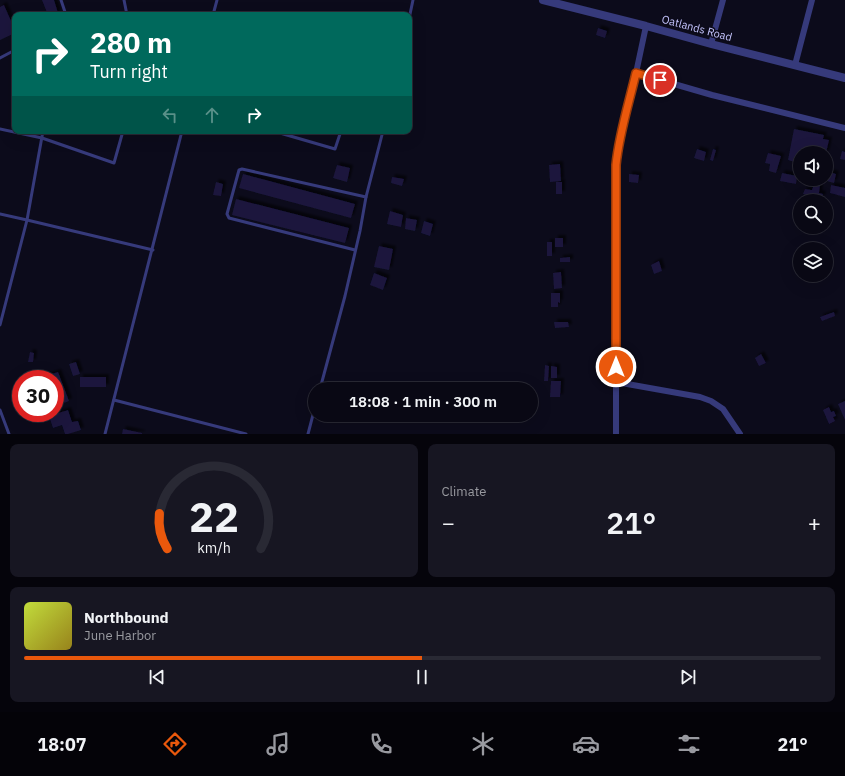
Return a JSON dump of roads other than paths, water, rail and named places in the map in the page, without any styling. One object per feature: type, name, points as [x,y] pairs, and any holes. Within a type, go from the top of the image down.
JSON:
[{"type":"street","name":"Oatlands Road","points":[[543,0],[565,3],[711,44],[845,78]]},
{"type":"street","points":[[711,44],[723,0]]},
{"type":"street","points":[[795,65],[812,0]]},
{"type":"street","points":[[616,434],[616,165],[620,139],[646,26]]},
{"type":"street","points":[[636,73],[712,95],[845,128]]},
{"type":"street","points":[[616,382],[700,397],[711,401],[723,409],[740,434]]},
{"type":"lane","points":[[61,0],[65,12]]},
{"type":"lane","points":[[124,0],[126,12]]},
{"type":"lane","points":[[214,12],[217,0]]},
{"type":"lane","points":[[410,12],[413,0]]},
{"type":"lane","points":[[0,58],[12,52]]},
{"type":"lane","points":[[0,129],[12,132]]},
{"type":"lane","points":[[23,134],[42,138],[114,163],[122,134]]},
{"type":"lane","points":[[0,325],[27,220],[43,134]]},
{"type":"lane","points":[[105,434],[181,134]]},
{"type":"lane","points":[[283,134],[335,149],[340,134]]},
{"type":"lane","points":[[322,382],[345,296],[366,197],[382,134]]},
{"type":"lane","points":[[355,250],[229,218],[227,214],[239,170],[242,169],[366,197]]},
{"type":"lane","points":[[0,214],[153,250]]},
{"type":"lane","points":[[114,400],[246,434]]},
{"type":"lane","points":[[0,410],[9,434]]},
{"type":"lane","points":[[308,434],[311,422]]}]
